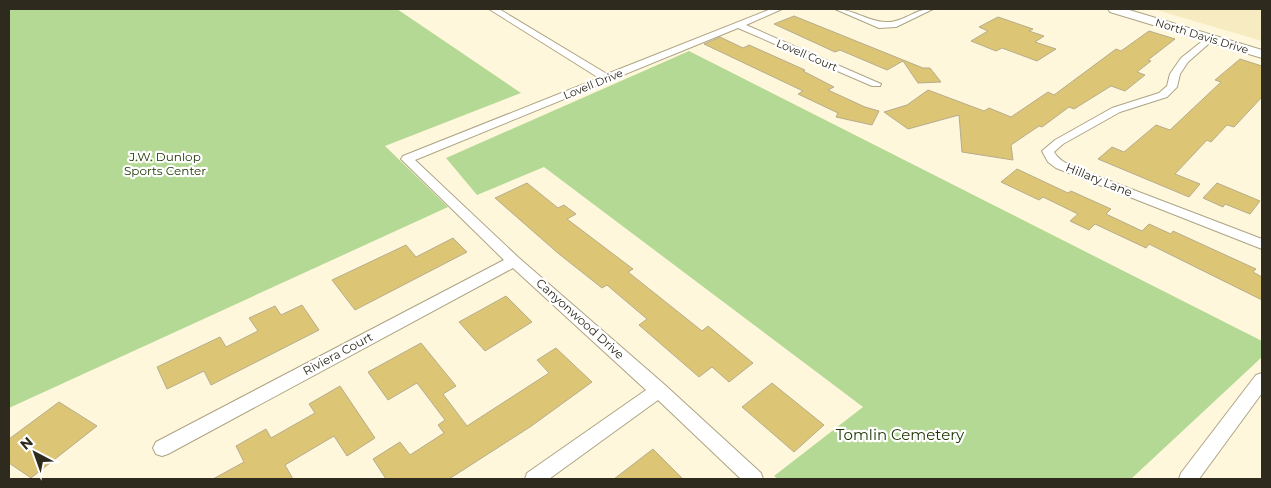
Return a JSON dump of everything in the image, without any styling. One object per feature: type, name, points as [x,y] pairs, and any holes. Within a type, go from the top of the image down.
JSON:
[{"type":"street","points":[[498,9],[606,78]]},
{"type":"street","name":"Lovell Drive","points":[[407,159],[778,9]]},
{"type":"street","points":[[839,9],[879,25],[894,25],[929,9]]},
{"type":"street","name":"North Davis Drive","points":[[1114,9],[1262,54]]},
{"type":"street","name":"North Davis Drive","points":[[1140,9],[1262,46]]},
{"type":"street","name":"Lovell Court","points":[[738,25],[876,84]]},
{"type":"street","name":"Hillary Lane","points":[[1210,38],[1184,60],[1175,74],[1172,87],[1163,95],[1116,110],[1060,142],[1048,151],[1052,159],[1060,165],[1262,244]]},
{"type":"street","name":"Canyonwood Drive","points":[[407,159],[514,261],[659,390],[754,479]]},
{"type":"street","name":"Riviera Court","points":[[162,448],[514,261]]},
{"type":"street","points":[[1188,479],[1262,380]]},
{"type":"street","points":[[534,479],[659,390]]},
{"type":"shaded area","points":[[1153,9],[1262,9],[1262,41]]},
{"type":"green space","name":"J.W. Dunlop Sports Center","points":[[9,9],[397,9],[521,93],[385,146],[448,207],[9,408]]},
{"type":"green space","name":"Tomlin Cemetery","points":[[689,51],[1262,341],[1262,357],[1131,479],[778,479],[774,476],[863,407],[544,167],[477,195],[446,158]]},
{"type":"building","points":[[794,16],[923,68],[930,68],[941,82],[918,83],[903,61],[887,70],[840,50],[835,52],[774,24]]},
{"type":"building","points":[[998,17],[1033,29],[1029,31],[1044,36],[1035,42],[1056,49],[1037,61],[1002,48],[996,51],[971,41],[988,31],[979,27]]},
{"type":"building","points":[[1149,31],[1175,39],[1148,60],[1151,61],[1137,72],[1145,75],[1125,91],[1111,86],[1074,109],[1069,107],[1042,127],[1039,126],[1011,145],[1013,160],[962,152],[959,115],[908,129],[884,112],[907,105],[928,90],[984,111],[989,108],[1011,117],[1048,92],[1054,95],[1116,49],[1121,51]]},
{"type":"building","points":[[720,37],[743,48],[749,45],[805,70],[803,71],[834,87],[828,90],[865,107],[879,111],[872,125],[836,117],[838,113],[798,94],[803,91],[704,44]]},
{"type":"building","points":[[1240,59],[1262,66],[1262,97],[1234,127],[1227,125],[1211,142],[1207,140],[1175,174],[1200,184],[1189,197],[1098,159],[1112,147],[1124,152],[1156,125],[1170,130],[1221,82],[1215,80]]},
{"type":"building","points":[[1017,169],[1068,193],[1071,191],[1111,209],[1106,214],[1142,231],[1149,224],[1171,234],[1173,231],[1256,269],[1253,272],[1262,277],[1262,300],[1149,244],[1146,248],[1095,224],[1089,230],[1070,221],[1078,214],[1043,197],[1039,200],[1001,182]]},
{"type":"building","points":[[527,183],[558,208],[564,205],[576,214],[567,219],[633,269],[628,272],[702,331],[708,326],[753,363],[729,382],[712,367],[699,377],[639,325],[647,319],[607,285],[602,288],[559,254],[495,198]]},
{"type":"building","points":[[1217,183],[1260,201],[1250,214],[1225,204],[1223,207],[1203,198]]},
{"type":"building","points":[[453,238],[467,252],[355,310],[332,280],[406,245],[416,257]]},
{"type":"building","points":[[506,296],[532,322],[485,351],[459,322]]},
{"type":"building","points":[[302,305],[319,330],[211,385],[204,371],[167,389],[157,367],[220,337],[226,347],[258,331],[249,318],[275,306],[281,315]]},
{"type":"building","points":[[421,343],[456,386],[443,394],[467,426],[549,373],[537,360],[556,348],[592,382],[530,427],[449,479],[386,479],[373,459],[400,442],[410,455],[444,433],[438,425],[445,420],[417,383],[388,400],[368,372]]},
{"type":"building","points":[[772,383],[824,425],[794,452],[742,407]]},
{"type":"building","points":[[340,386],[375,438],[347,456],[334,436],[285,465],[293,479],[213,479],[244,462],[236,446],[266,429],[271,438],[315,413],[309,404]]},
{"type":"building","points":[[59,402],[97,426],[31,478],[9,463],[9,439]]},
{"type":"building","points":[[653,449],[683,479],[614,479]]}]
